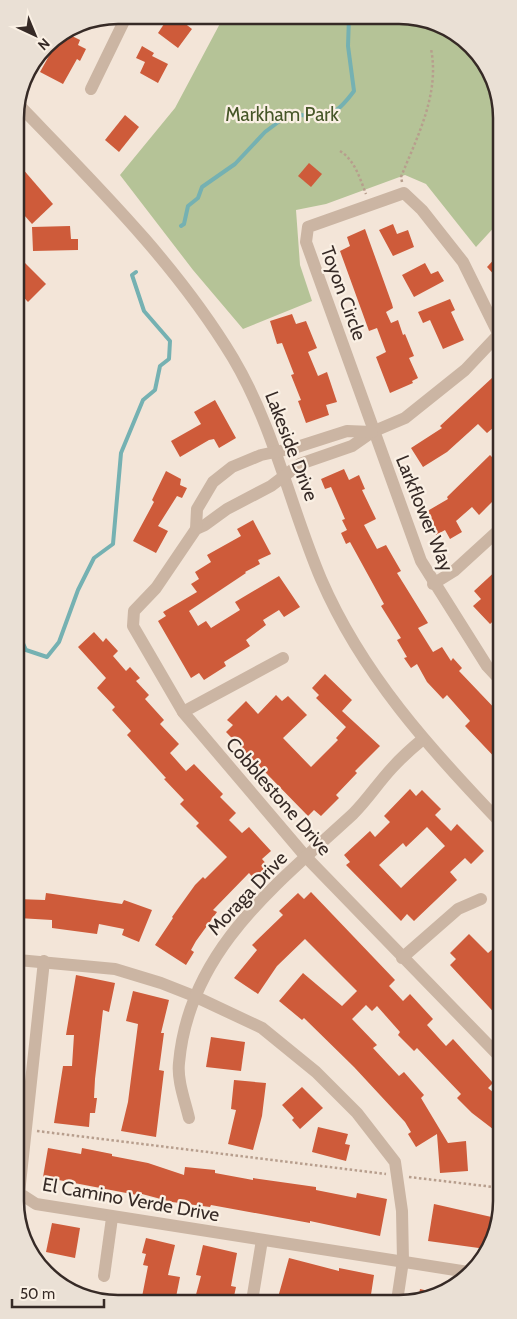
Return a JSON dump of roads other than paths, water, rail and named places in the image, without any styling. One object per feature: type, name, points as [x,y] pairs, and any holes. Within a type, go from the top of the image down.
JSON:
[{"type":"street","points":[[91,89],[123,24]]},
{"type":"street","name":"Lakeside Drive","points":[[24,111],[130,221],[193,296],[249,388],[276,452],[312,557],[340,617],[378,679],[423,739],[493,813]]},
{"type":"street","name":"Toyon Circle","points":[[372,432],[306,242],[308,227],[404,193],[422,210],[464,262],[493,322]]},
{"type":"street","points":[[372,432],[405,418],[465,370],[493,340]]},
{"type":"street","name":"Cobblestone Drive","points":[[196,529],[197,509],[213,482],[222,473],[261,455],[347,431],[372,432]]},
{"type":"street","name":"Cobblestone Drive","points":[[372,432],[352,446],[300,464],[271,486],[235,504],[196,529],[156,588],[134,611],[133,626],[183,712],[306,858],[493,1050]]},
{"type":"street","name":"Larkflower Way","points":[[372,432],[421,561],[433,584],[493,672]]},
{"type":"street","points":[[433,584],[454,571],[493,535]]},
{"type":"street","points":[[183,712],[283,658]]},
{"type":"street","name":"Moraga Drive","points":[[189,1118],[179,1064],[194,996],[208,967],[228,937],[248,913],[368,799],[392,768],[423,739]]},
{"type":"street","points":[[402,958],[458,909],[482,900]]},
{"type":"street","points":[[24,960],[115,969],[194,996],[262,1028],[316,1072],[363,1120],[395,1162],[402,1211],[403,1261],[398,1295]]},
{"type":"street","name":"El Camino Verde Drive","points":[[24,1148],[44,961]]},
{"type":"street","name":"El Camino Verde Drive","points":[[24,1196],[36,1204],[112,1218],[462,1271]]},
{"type":"street","points":[[104,1276],[112,1218]]},
{"type":"street","points":[[253,1295],[262,1240]]},
{"type":"waterway","points":[[181,226],[184,224],[188,206],[198,198],[202,187],[235,164],[265,132],[289,114],[326,115],[333,113],[346,101],[354,91],[348,46],[349,24]]},
{"type":"waterway","points":[[24,646],[26,650],[47,657],[59,642],[78,590],[94,558],[113,544],[121,453],[143,400],[155,390],[160,366],[169,359],[170,341],[144,311],[132,275],[136,272]]},
{"type":"park label","name":"Markham Park","points":[[282,114]]}]
